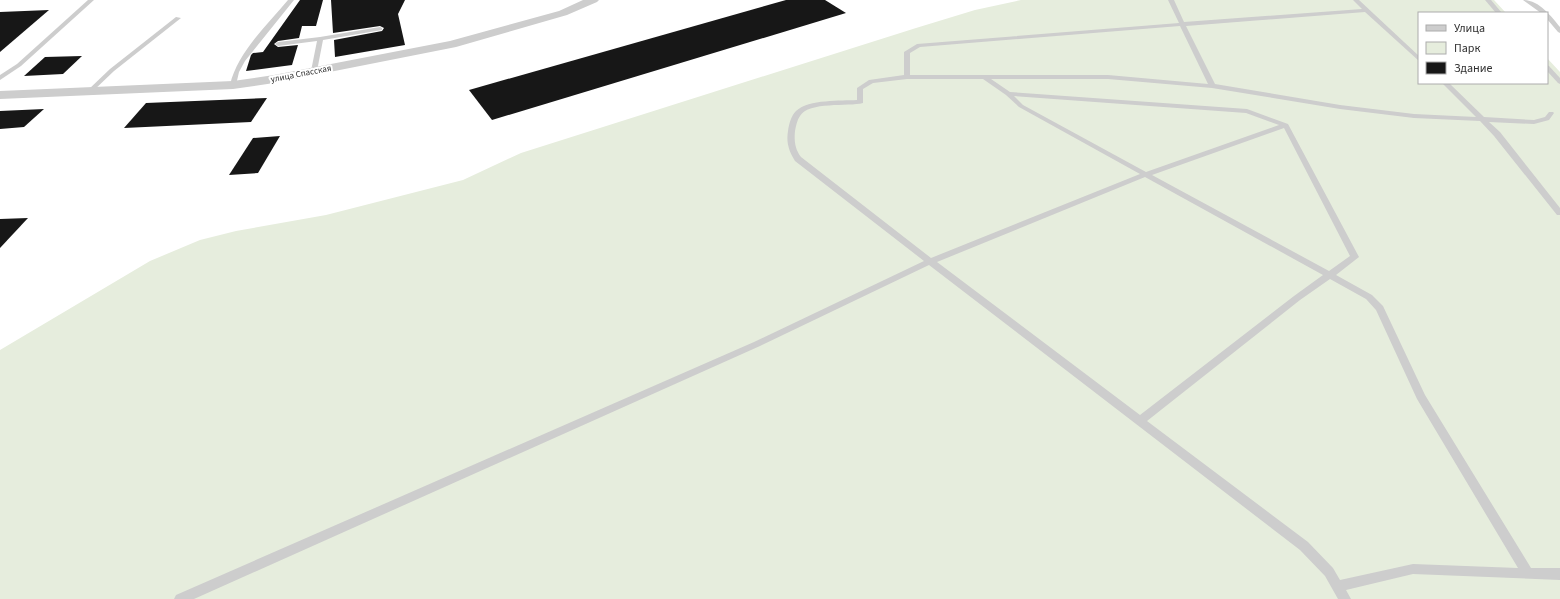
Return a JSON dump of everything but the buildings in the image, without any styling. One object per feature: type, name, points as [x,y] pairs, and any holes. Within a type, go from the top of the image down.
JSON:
[{"type":"street","name":"улица Спасская","points":[[0,95],[90,90],[232,86],[452,44],[563,13],[593,0]]},
{"type":"lane","points":[[0,78],[20,65],[91,0]]},
{"type":"lane","points":[[232,86],[236,72],[242,60],[291,0]]},
{"type":"lane","points":[[1171,0],[1212,86]]},
{"type":"lane","points":[[1356,0],[1418,58]]},
{"type":"lane","points":[[1488,0],[1498,12]]},
{"type":"lane","points":[[1526,0],[1543,12]]},
{"type":"lane","points":[[907,77],[907,52],[919,45],[1366,10]]},
{"type":"lane","points":[[1548,16],[1560,31]]},
{"type":"lane","points":[[90,90],[112,70],[178,18]]},
{"type":"lane","points":[[278,44],[380,29]]},
{"type":"lane","points":[[314,71],[317,62],[320,39]]},
{"type":"lane","points":[[1548,68],[1560,82]]},
{"type":"lane","points":[[1345,599],[1329,572],[1304,546],[864,211],[798,159],[792,152],[790,143],[797,113],[804,108],[815,105],[861,102],[860,88],[871,81],[907,77],[1108,77],[1212,86],[1340,107],[1414,116],[1534,122],[1547,118],[1551,113]]},
{"type":"lane","points":[[984,77],[1008,94],[1021,106],[1369,297],[1380,308],[1421,396],[1528,574]]},
{"type":"lane","points":[[1446,84],[1485,120],[1560,213]]},
{"type":"lane","points":[[1008,94],[1247,111],[1268,117],[1286,125],[1355,257],[1297,298],[1140,421]]},
{"type":"lane","points":[[180,599],[757,344],[931,261],[1147,174],[1286,125]]},
{"type":"lane","points":[[1337,586],[1413,569],[1560,574]]},
{"type":"green space","points":[[1021,0],[1494,0],[1505,12],[1418,12],[1418,84],[1548,84],[1548,59],[1560,72],[1560,599],[0,599],[0,350],[150,261],[200,240],[236,231],[326,215],[463,180],[521,153],[975,10]]}]
